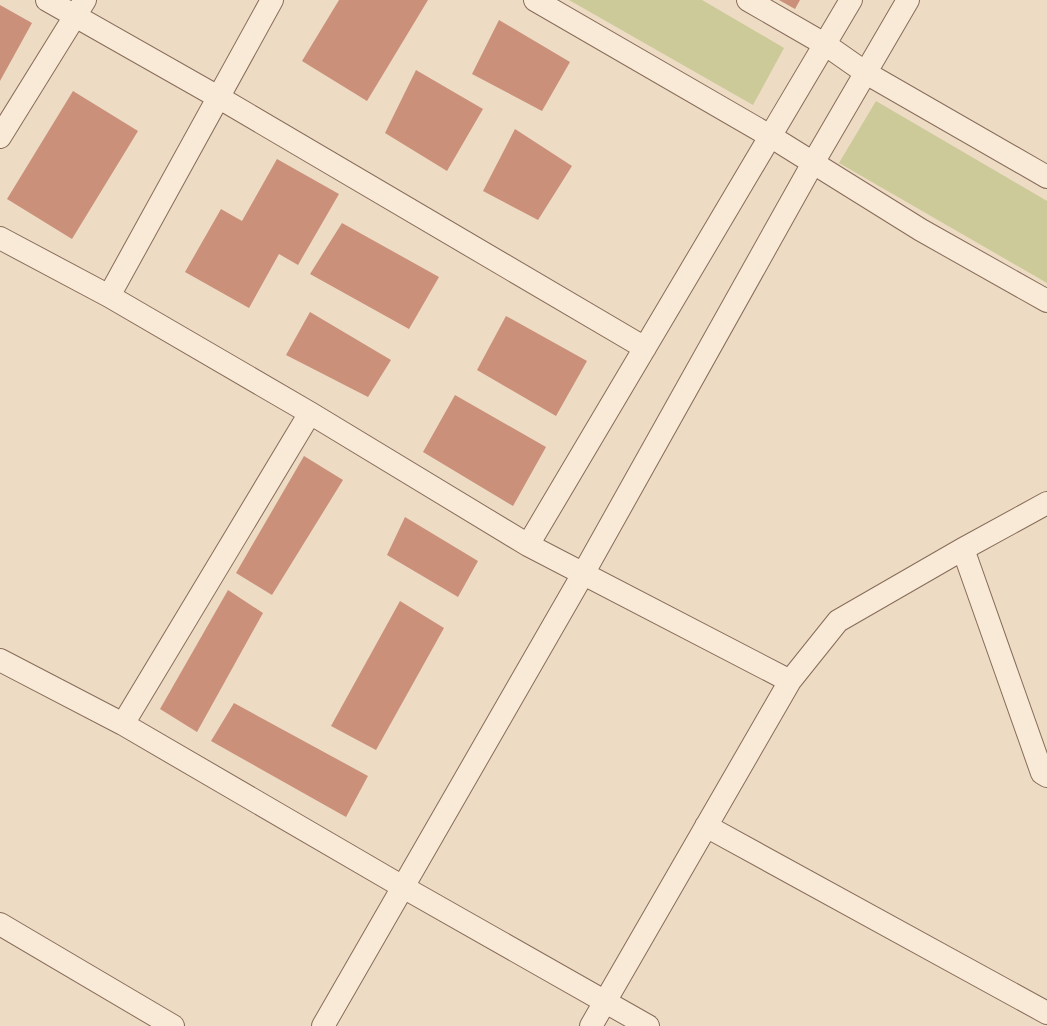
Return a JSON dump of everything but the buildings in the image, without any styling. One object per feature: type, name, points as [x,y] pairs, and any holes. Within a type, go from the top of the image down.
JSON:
[{"type":"street","points":[[47,0],[80,8],[218,97],[645,348]]},
{"type":"street","points":[[109,296],[272,0]]},
{"type":"street","points":[[535,0],[770,136],[921,230],[1047,301]]},
{"type":"street","points":[[748,0],[826,45],[866,73],[1047,177]]},
{"type":"street","points":[[528,545],[770,136],[826,45],[851,0]]},
{"type":"street","points":[[323,1026],[583,574],[813,163],[908,0]]},
{"type":"street","points":[[0,137],[80,8]]},
{"type":"street","points":[[0,238],[109,296],[310,413],[528,545],[790,680]]},
{"type":"street","points":[[123,724],[310,413]]},
{"type":"street","points":[[591,1026],[790,680],[838,621],[963,548],[1047,503]]},
{"type":"street","points":[[963,548],[1042,773],[1047,776]]},
{"type":"street","points":[[2,665],[123,724],[403,887],[648,1026]]},
{"type":"street","points":[[706,826],[1047,1013]]},
{"type":"street","points":[[0,924],[173,1026]]},
{"type":"shaded area","points":[[569,0],[702,0],[784,48],[753,105]]},
{"type":"shaded area","points":[[876,101],[1047,201],[1047,283],[839,163]]}]
